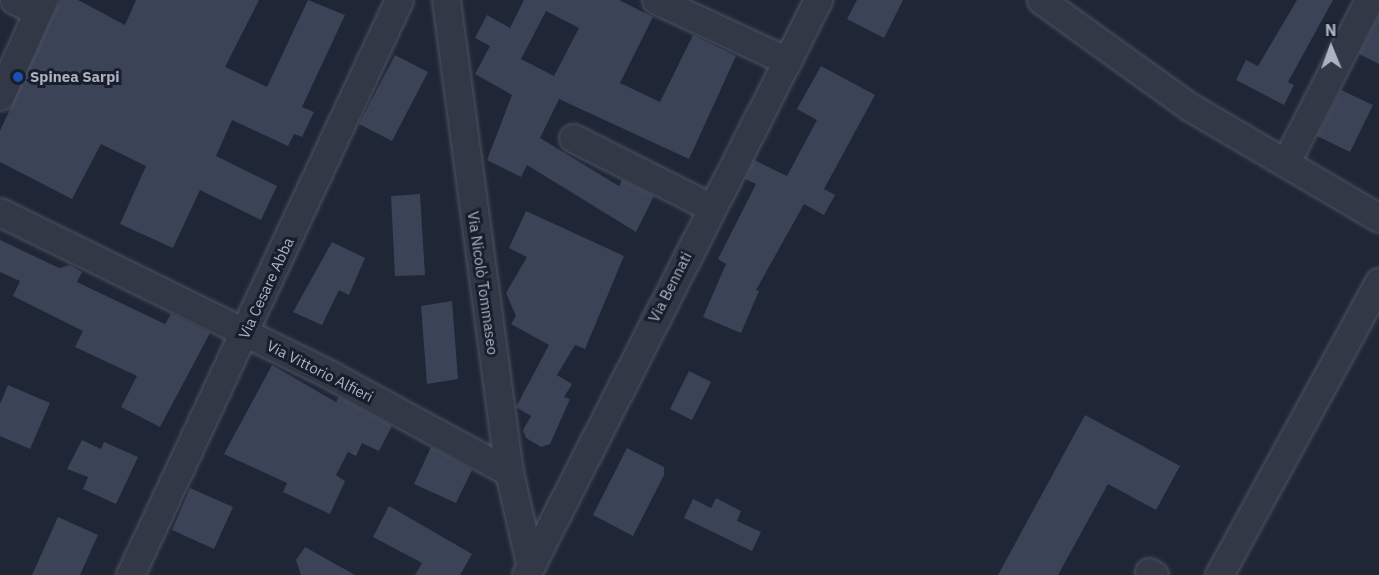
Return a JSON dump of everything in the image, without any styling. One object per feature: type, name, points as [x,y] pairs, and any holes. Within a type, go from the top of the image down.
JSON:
[{"type":"street","name":"Via Cesare Abba","points":[[129,575],[399,0]]},
{"type":"street","name":"Via Nicolò Tommaseo","points":[[446,0],[509,472],[528,570]]},
{"type":"street","points":[[656,0],[785,60]]},
{"type":"street","name":"Via Bennati","points":[[528,570],[785,60],[818,0]]},
{"type":"street","points":[[1041,0],[1190,107],[1379,218]]},
{"type":"street","points":[[1286,162],[1369,0]]},
{"type":"street","points":[[0,96],[32,4]]},
{"type":"street","points":[[573,138],[711,207]]},
{"type":"street","name":"Via Vittorio Alfieri","points":[[0,212],[331,375],[509,472]]},
{"type":"street","points":[[1219,575],[1379,282]]},
{"type":"building","points":[[60,0],[78,0],[125,25],[136,0],[259,0],[225,67],[267,87],[308,0],[345,15],[302,107],[314,112],[302,137],[294,134],[288,146],[232,120],[216,156],[277,186],[261,220],[200,190],[173,248],[120,224],[146,166],[101,144],[72,199],[0,162],[0,131]]},
{"type":"building","points":[[524,0],[619,0],[653,17],[620,83],[660,102],[693,35],[736,56],[689,159],[559,99],[540,138],[619,186],[622,180],[654,196],[636,232],[527,165],[521,177],[487,160],[512,95],[475,74],[490,46],[475,38],[487,15],[510,28]],"holes":[[[546,11],[579,28],[554,76],[521,59]]]},
{"type":"building","points":[[857,0],[903,0],[884,38],[847,19]]},
{"type":"building","points":[[1297,0],[1333,0],[1288,82],[1294,85],[1284,105],[1236,80],[1246,60],[1258,66]]},
{"type":"building","points":[[1379,15],[1379,64],[1359,54]]},
{"type":"building","points":[[395,55],[428,72],[392,141],[359,124]]},
{"type":"building","points":[[821,66],[875,95],[824,189],[835,195],[824,215],[804,204],[756,290],[759,291],[741,333],[703,317],[726,264],[718,259],[756,184],[745,179],[754,160],[787,176],[817,120],[797,109]]},
{"type":"building","points":[[1341,90],[1373,105],[1350,152],[1317,136]]},
{"type":"building","points":[[420,194],[425,275],[395,276],[391,196]]},
{"type":"building","points":[[526,211],[624,256],[585,349],[575,345],[557,375],[572,384],[564,397],[570,399],[550,444],[541,447],[526,438],[523,430],[531,416],[516,407],[549,345],[511,324],[516,316],[506,293],[527,257],[509,248]]},
{"type":"building","points":[[0,240],[59,268],[70,265],[82,272],[77,282],[165,324],[171,314],[210,333],[160,427],[121,407],[137,376],[75,347],[83,331],[13,296],[20,281],[0,272]]},
{"type":"building","points":[[332,242],[365,258],[349,295],[339,290],[322,325],[293,312]]},
{"type":"building","points":[[452,301],[458,379],[427,384],[421,306]]},
{"type":"building","points":[[272,365],[336,402],[339,397],[392,426],[379,451],[362,443],[356,456],[348,452],[336,475],[345,481],[330,514],[283,492],[287,483],[224,454]]},
{"type":"building","points":[[689,371],[711,382],[692,420],[670,409]]},
{"type":"building","points":[[8,385],[50,403],[30,449],[0,436],[0,404]]},
{"type":"building","points":[[1085,415],[1180,466],[1156,510],[1108,484],[1058,575],[998,575]]},
{"type":"building","points":[[82,440],[101,449],[104,442],[138,457],[116,504],[83,489],[88,477],[67,469]]},
{"type":"building","points":[[431,447],[472,470],[456,503],[414,484]]},
{"type":"building","points":[[627,448],[664,467],[664,475],[633,536],[593,515]]},
{"type":"building","points":[[190,488],[233,507],[214,549],[172,530]]},
{"type":"building","points":[[716,498],[741,511],[737,521],[761,532],[752,551],[684,518],[693,499],[711,508]]},
{"type":"building","points":[[389,506],[472,554],[460,575],[415,575],[422,563],[373,537]]},
{"type":"building","points":[[58,517],[98,535],[80,575],[32,575]]},
{"type":"building","points":[[305,547],[355,575],[301,575],[296,560]]},
{"type":"place","name":"Spinea Sarpi","points":[[18,77]]}]
